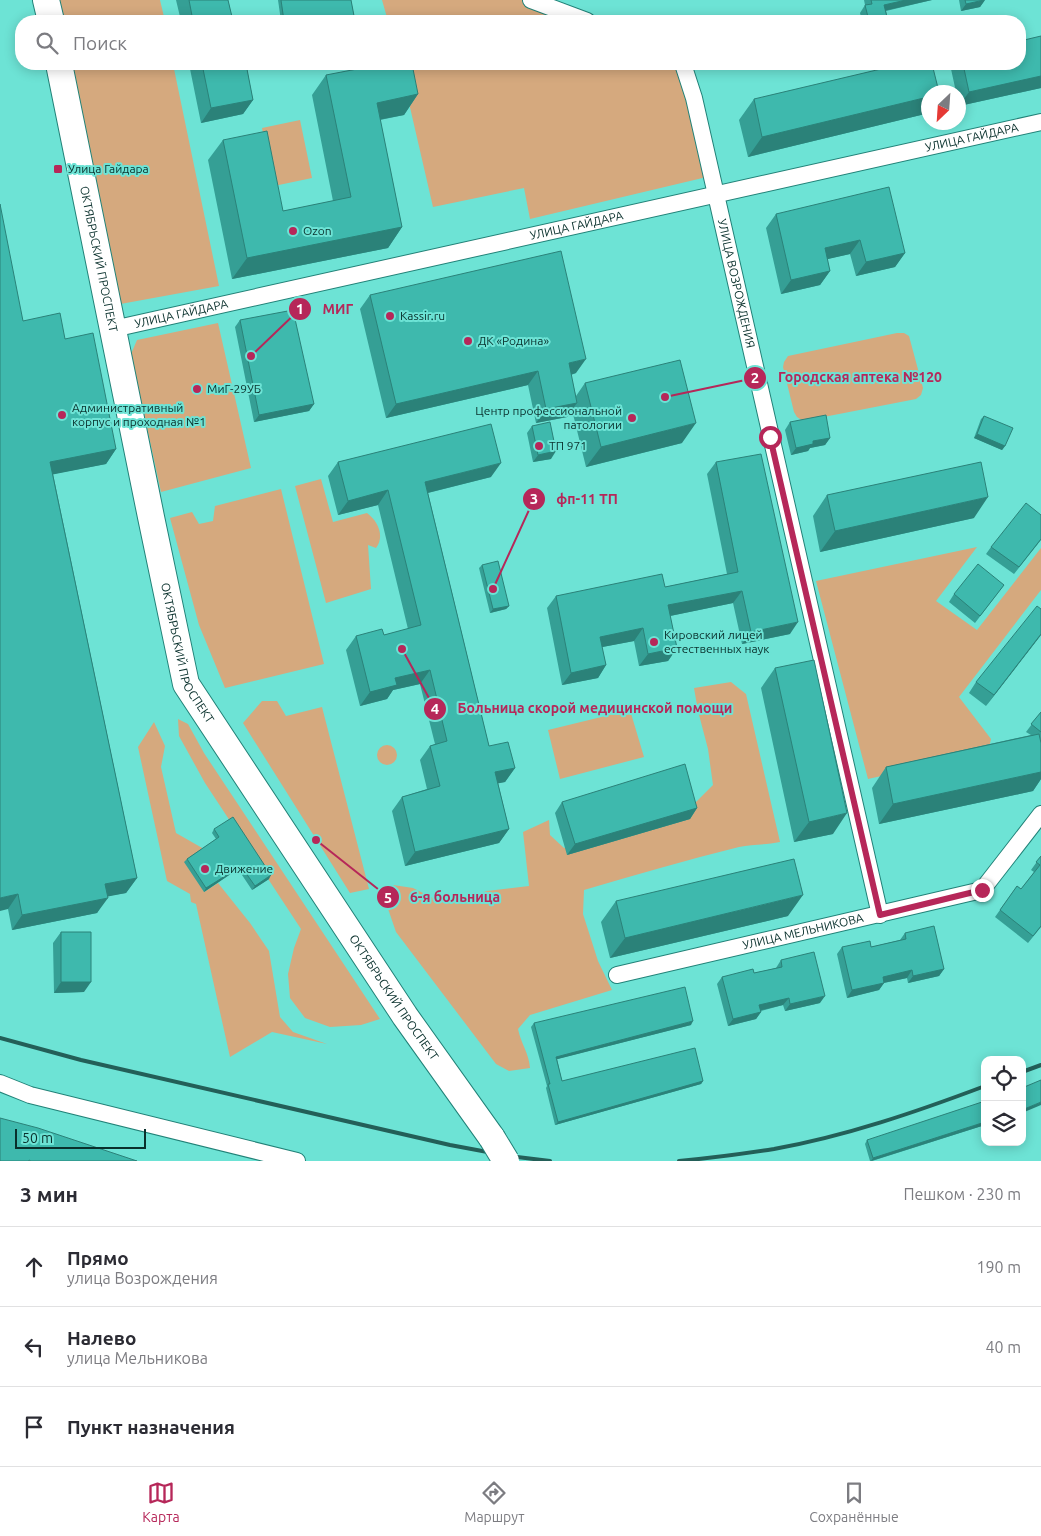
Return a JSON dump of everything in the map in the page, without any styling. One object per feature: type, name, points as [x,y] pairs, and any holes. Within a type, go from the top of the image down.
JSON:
[{"type":"main road","points":[[46,0],[50,15]]},
{"type":"main road","name":"ОКТЯБРЬСКИЙ ПРОСПЕКТ","points":[[60,70],[186,684],[405,1016],[492,1138],[506,1161]]},
{"type":"street","points":[[533,0],[572,15]]},
{"type":"street","name":"УЛИЦА ВОЗРОЖДЕНИЯ","points":[[685,70],[694,98],[880,915]]},
{"type":"street","name":"УЛИЦА ГАЙДАРА","points":[[114,329],[1041,122]]},
{"type":"street","name":"УЛИЦА МЕЛЬНИКОВА","points":[[618,975],[982,890],[1041,814]]},
{"type":"street","points":[[0,1083],[30,1095],[297,1161]]},
{"type":"shaded area","points":[[55,0],[160,0],[164,15],[58,15]]},
{"type":"shaded area","points":[[382,0],[531,0],[572,15],[386,15]]},
{"type":"shaded area","points":[[69,70],[174,70],[219,286],[115,305]]},
{"type":"shaded area","points":[[401,70],[684,70],[711,176],[530,219],[524,188],[433,207]]},
{"type":"shaded area","points":[[300,120],[312,178],[274,186],[262,128]]},
{"type":"shaded area","points":[[218,323],[251,468],[161,492],[131,354],[137,340]]},
{"type":"shaded area","points":[[904,333],[909,336],[923,388],[921,395],[916,399],[803,421],[797,417],[794,412],[783,367],[788,356]]},
{"type":"shaded area","points":[[321,479],[333,522],[367,513],[377,524],[380,534],[379,543],[376,548],[368,545],[371,589],[326,603],[295,486]]},
{"type":"shaded area","points":[[281,489],[324,664],[225,688],[199,625],[170,518],[192,512],[199,524],[213,521],[215,506]]},
{"type":"shaded area","points":[[977,547],[936,601],[977,630],[1041,548],[1041,590],[959,697],[991,739],[988,752],[868,779],[816,581]]},
{"type":"shaded area","points":[[731,682],[746,694],[780,842],[739,847],[584,890],[583,914],[598,961],[612,990],[530,1015],[518,1029],[530,1068],[509,1071],[496,1064],[396,932],[385,900],[393,885],[413,888],[437,900],[460,899],[487,891],[529,886],[523,832],[549,820],[550,835],[564,848],[679,819],[713,785],[708,749],[694,688]]},
{"type":"shaded area","points":[[262,701],[277,701],[286,716],[322,707],[369,889],[350,893],[243,723]]},
{"type":"shaded area","points":[[630,710],[644,757],[560,779],[548,730]]},
{"type":"shaded area","points":[[178,719],[188,724],[204,753],[380,1019],[361,1025],[330,1027],[305,1018],[290,998],[288,974],[301,929],[205,783],[179,736]]},
{"type":"shaded area","points":[[154,722],[165,746],[161,767],[176,833],[204,849],[204,892],[218,883],[250,923],[269,951],[280,1017],[293,1032],[327,1044],[272,1032],[230,1057],[196,904],[191,902],[190,894],[167,881],[138,747]]},
{"type":"shaded area","points":[[387,745],[394,748],[397,755],[394,762],[387,765],[380,762],[377,755],[380,748]]},
{"type":"building","points":[[189,0],[228,0],[232,15],[192,15]]},
{"type":"building","points":[[281,0],[351,0],[354,15],[283,15]]},
{"type":"building","points":[[871,0],[906,0],[884,5],[886,15],[868,15],[865,5],[872,4]]},
{"type":"building","points":[[965,0],[984,0],[966,4]]},
{"type":"building","points":[[1041,36],[1041,76],[969,92],[964,70],[1026,70],[1026,40]]},
{"type":"building","points":[[203,70],[247,70],[253,100],[211,108]]},
{"type":"building","points":[[352,70],[413,70],[418,94],[377,103],[402,227],[247,258],[223,140],[267,131],[283,211],[351,197],[326,75]]},
{"type":"building","points":[[877,70],[934,70],[937,85],[921,85],[921,99],[762,137],[754,99]]},
{"type":"building","points":[[889,187],[905,253],[866,262],[860,240],[825,248],[830,271],[791,280],[776,214]]},
{"type":"building","points":[[0,204],[23,321],[60,313],[65,339],[93,333],[116,449],[50,462],[137,878],[105,884],[108,898],[22,915],[18,894],[0,898]]},
{"type":"building","name":"ДК «Родина»","points":[[561,251],[586,359],[569,363],[577,403],[546,409],[538,371],[396,404],[370,295]]},
{"type":"building","points":[[293,310],[314,404],[259,415],[240,320]]},
{"type":"building","name":"Центр профессиональной патологии","points":[[680,360],[696,423],[601,447],[585,383]]},
{"type":"building","points":[[826,415],[830,438],[813,441],[813,444],[796,448],[790,422]]},
{"type":"building","points":[[984,416],[1013,428],[1005,446],[977,434]]},
{"type":"building","points":[[550,422],[556,451],[538,455],[532,426]]},
{"type":"building","points":[[491,424],[501,463],[425,482],[489,746],[508,742],[515,768],[495,772],[509,829],[415,852],[402,797],[440,786],[430,746],[447,741],[430,670],[395,678],[397,685],[370,692],[356,636],[382,629],[384,635],[421,625],[388,490],[348,501],[338,462]]},
{"type":"building","points":[[761,454],[798,622],[751,632],[742,591],[668,605],[677,648],[648,654],[643,628],[600,637],[606,665],[571,673],[556,596],[662,574],[665,587],[738,572],[716,462]]},
{"type":"building","points":[[981,462],[988,497],[835,531],[827,495]]},
{"type":"building","points":[[1026,503],[1041,515],[1041,539],[1019,567],[991,547]]},
{"type":"building","points":[[498,561],[509,606],[493,609],[482,565]]},
{"type":"building","points":[[978,564],[1004,585],[980,616],[954,594]]},
{"type":"building","points":[[1037,606],[1041,609],[1041,634],[994,695],[976,682]]},
{"type":"building","points":[[814,660],[847,813],[809,822],[775,668]]},
{"type":"building","points":[[1041,712],[1041,732],[1031,724]]},
{"type":"building","points":[[1039,734],[1041,743],[1041,772],[893,804],[886,767]]},
{"type":"building","points":[[685,764],[697,808],[575,844],[562,802]]},
{"type":"building","points":[[233,817],[271,875],[255,886],[241,866],[206,888],[187,859],[219,837],[214,829]]},
{"type":"building","points":[[1041,856],[1041,926],[1033,936],[1000,910],[1017,886],[1021,889],[1040,865],[1036,862]]},
{"type":"building","points":[[794,859],[803,895],[625,938],[616,901]]},
{"type":"building","points":[[934,926],[944,969],[913,976],[912,970],[883,977],[884,983],[852,990],[842,947],[870,941],[871,947],[906,939],[905,933]]},
{"type":"building","points":[[61,932],[91,932],[91,982],[61,982]]},
{"type":"building","points":[[814,952],[825,996],[790,1004],[789,998],[759,1005],[761,1012],[733,1019],[722,977],[753,969],[754,973],[782,967],[781,960]]},
{"type":"building","points":[[685,987],[693,1021],[556,1057],[562,1081],[695,1048],[703,1081],[558,1122],[534,1023]]},
{"type":"building","points":[[1041,1080],[1041,1102],[1026,1108],[1026,1101],[1026,1086]]},
{"type":"building","points":[[981,1102],[981,1123],[873,1158],[867,1140]]},
{"type":"building","points":[[0,1118],[38,1128],[137,1161],[0,1161]]},
{"type":"railway","points":[[0,1038],[81,1060],[450,1145],[509,1156],[550,1161]]},
{"type":"railway","points":[[1026,1071],[1041,1065]]},
{"type":"railway","points":[[679,1161],[726,1156],[801,1144],[907,1114],[981,1087]]},
{"type":"place","name":"Улица Гайдара","points":[[58,169]]},
{"type":"place","name":"Ozon","points":[[293,231]]},
{"type":"place","name":"Kassir.ru","points":[[390,316]]},
{"type":"place","name":"ДК «Родина»","points":[[468,341]]},
{"type":"place","name":"МИГ","points":[[251,356]]},
{"type":"place","name":"МиГ-29УБ","points":[[197,389]]},
{"type":"place","name":"Городская аптека №120","points":[[665,397]]},
{"type":"place","name":"Административный корпус и проходная №1","points":[[62,415]]},
{"type":"place","name":"Центр профессиональной патологии","points":[[632,418]]},
{"type":"place","name":"ТП 971","points":[[539,446]]},
{"type":"place","name":"фп-11 ТП","points":[[493,589]]},
{"type":"place","name":"Кировский лицей естественных наук","points":[[654,642]]},
{"type":"place","name":"Больница скорой медицинской помощи","points":[[402,649]]},
{"type":"place","name":"6-я больница","points":[[316,840]]},
{"type":"place","name":"Движение","points":[[205,869]]},
{"type":"route","points":[[770,437],[880,915],[982,890]]}]
